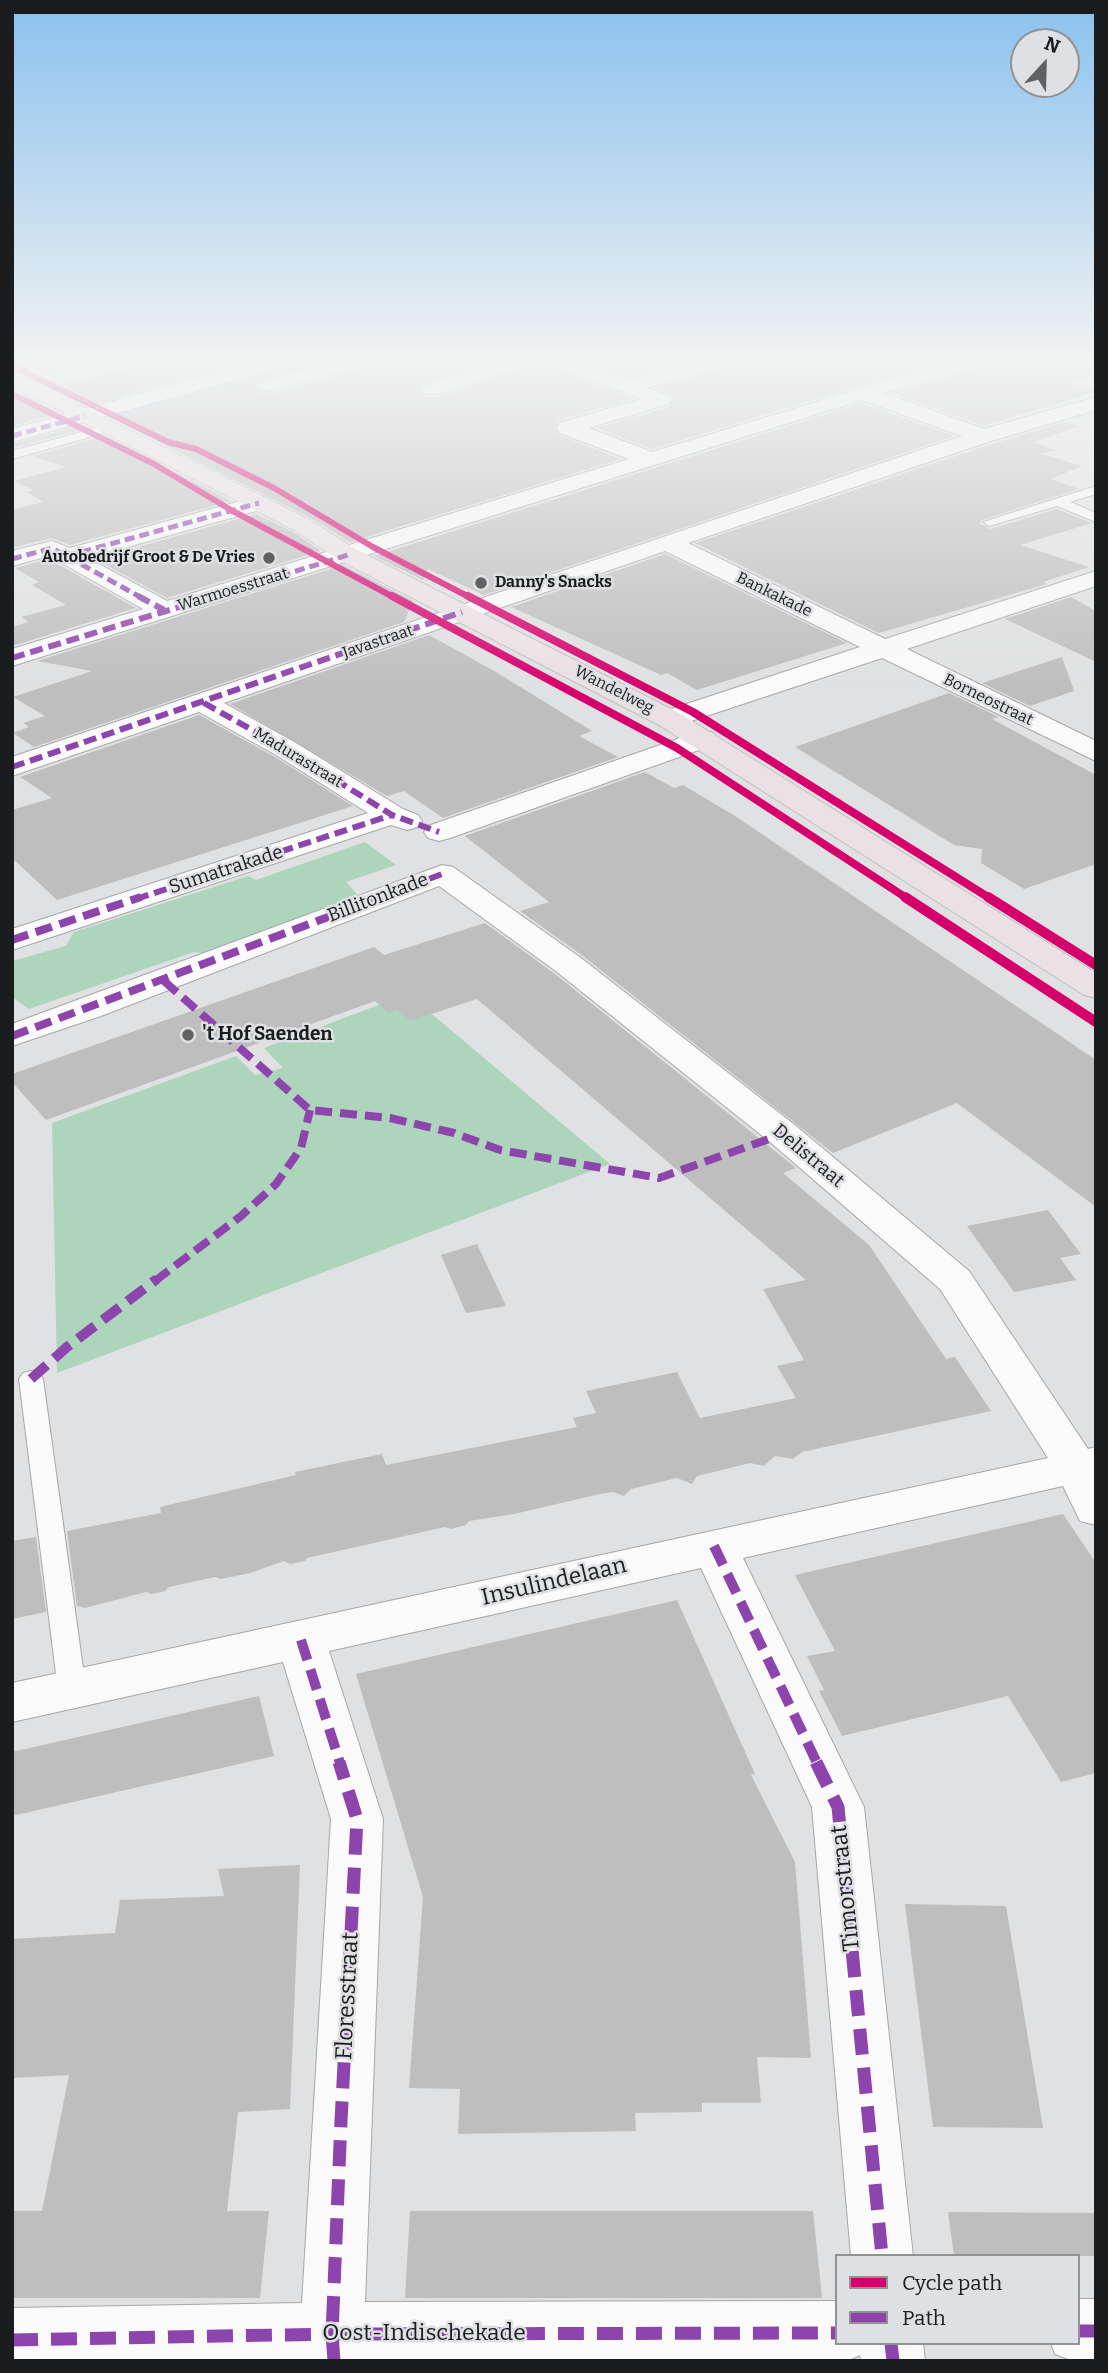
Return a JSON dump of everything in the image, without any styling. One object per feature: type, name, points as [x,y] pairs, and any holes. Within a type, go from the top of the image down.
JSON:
[{"type":"main road","name":"Wandelweg","points":[[191,469],[302,525],[348,555],[670,719],[1096,988]]},
{"type":"street","name":"Warmoesstraat","points":[[12,658],[620,469]]},
{"type":"street","name":"Javastraat","points":[[12,768],[887,469]]},
{"type":"street","name":"Warmoesstraat","points":[[67,556],[260,503]]},
{"type":"street","name":"Bankakade","points":[[668,543],[880,648]]},
{"type":"street","name":"Warmoesstraat","points":[[12,559],[52,548],[164,610]]},
{"type":"street","points":[[670,719],[1096,578]]},
{"type":"street","name":"Borneostraat","points":[[880,648],[1096,752]]},
{"type":"street","name":"Madurastraat","points":[[204,703],[286,749],[392,815]]},
{"type":"street","points":[[392,815],[439,832],[703,739]]},
{"type":"street","name":"Sumatrakade","points":[[12,940],[392,815]]},
{"type":"street","name":"Billitonkade","points":[[12,1036],[442,874],[439,832]]},
{"type":"street","name":"Delistraat","points":[[442,874],[569,965],[719,1083],[955,1280],[1086,1464],[1096,1510]]},
{"type":"street","name":"Insulindelaan","points":[[12,1703],[1086,1464]]},
{"type":"street","name":"Timorstraat","points":[[714,1546],[838,1807],[882,2254]]},
{"type":"street","name":"Floresstraat","points":[[301,1640],[356,1819],[333,2348]]},
{"type":"street","name":"Oost-Indischekade","points":[[12,2340],[333,2348],[835,2333]]},
{"type":"lane","points":[[989,522],[1096,490]]},
{"type":"lane","points":[[1058,502],[1096,518]]},
{"type":"lane","points":[[31,1379],[72,1690]]},
{"type":"green space","points":[[365,842],[396,865],[346,882],[357,894],[208,954],[194,952],[29,1009],[12,997],[12,961],[66,946],[74,932],[248,876],[256,880]]},
{"type":"green space","points":[[408,994],[610,1164],[57,1373],[52,1123],[236,1056],[255,1075],[283,1068],[264,1048]]},
{"type":"building","points":[[60,469],[168,469],[231,501],[70,545],[51,538],[12,548],[12,510],[43,502],[27,492],[33,490],[14,481]]},
{"type":"building","points":[[212,469],[589,469],[350,542],[311,518]]},
{"type":"building","points":[[652,469],[857,469],[484,595],[428,569],[423,580],[374,556]]},
{"type":"building","points":[[918,469],[1075,469],[1051,479],[1079,489],[982,520],[980,523],[990,529],[1057,509],[1092,523],[1020,545],[1089,567],[1043,582],[1047,584],[879,633],[695,543]]},
{"type":"building","points":[[256,514],[293,532],[321,551],[167,598],[95,559]]},
{"type":"building","points":[[665,554],[847,643],[697,690],[667,673],[661,675],[511,607]]},
{"type":"building","points":[[49,559],[136,608],[12,646],[12,627],[29,622],[21,617],[66,605],[32,585],[39,582],[15,568]]},
{"type":"building","points":[[343,565],[413,601],[404,622],[34,747],[13,733],[29,727],[23,723],[45,716],[13,697],[92,671],[37,661]]},
{"type":"building","points":[[1071,597],[1096,611],[1096,662],[1005,619]]},
{"type":"building","points":[[429,635],[496,672],[592,731],[579,736],[618,757],[443,818],[404,791],[387,796],[230,704]]},
{"type":"building","points":[[1062,657],[1074,691],[1030,706],[982,683]]},
{"type":"building","points":[[949,693],[999,717],[992,719],[1096,775],[1096,864],[1024,889],[981,863],[982,849],[954,845],[795,747]]},
{"type":"building","points":[[199,715],[275,757],[353,806],[57,900],[12,858],[12,810],[52,798],[20,777]]},
{"type":"building","points":[[645,772],[674,788],[683,785],[735,816],[1096,1060],[1096,1207],[957,1103],[833,1153],[583,956],[520,911],[549,902],[465,836]]},
{"type":"building","points":[[485,923],[555,974],[796,1168],[783,1173],[869,1245],[946,1359],[955,1357],[991,1411],[802,1452],[793,1459],[775,1456],[764,1466],[750,1463],[697,1476],[692,1484],[677,1478],[631,1489],[624,1496],[613,1492],[600,1494],[514,1514],[469,1521],[466,1525],[451,1529],[445,1527],[307,1558],[305,1561],[290,1564],[284,1561],[250,1573],[221,1579],[215,1577],[169,1587],[165,1591],[152,1594],[146,1592],[85,1608],[77,1606],[67,1531],[161,1513],[160,1507],[296,1475],[295,1472],[382,1454],[386,1465],[577,1427],[573,1418],[596,1413],[586,1391],[677,1372],[700,1418],[796,1398],[777,1366],[804,1360],[763,1289],[806,1280],[477,999],[410,1021],[397,1010],[389,1013],[375,1001],[46,1120],[12,1082],[12,1074],[374,947],[384,955]]},
{"type":"building","points":[[1048,1210],[1081,1254],[1060,1258],[1076,1280],[1014,1292],[967,1226]]},
{"type":"building","points":[[477,1244],[506,1306],[466,1313],[441,1255]]},
{"type":"building","points":[[1063,1514],[1096,1563],[1096,1773],[1061,1782],[1008,1696],[842,1736],[819,1691],[824,1690],[807,1656],[835,1651],[795,1575]]},
{"type":"building","points":[[36,1537],[46,1612],[12,1619],[12,1541]]},
{"type":"building","points":[[677,1600],[755,1774],[751,1775],[795,1862],[811,2058],[757,2057],[761,2103],[702,2103],[702,2112],[635,2113],[636,2131],[458,2134],[460,2089],[409,2088],[423,1897],[356,1674]]},
{"type":"building","points":[[259,1696],[274,1756],[12,1816],[12,1752]]},
{"type":"building","points":[[300,1865],[290,2109],[238,2112],[227,2211],[269,2211],[260,2298],[12,2298],[12,2211],[42,2211],[69,2075],[12,2078],[12,1939],[115,1933],[120,1900],[224,1896],[218,1869]]},
{"type":"building","points":[[905,1904],[1006,1906],[1043,2128],[933,2127]]},
{"type":"building","points":[[410,2211],[813,2211],[822,2298],[405,2298]]},
{"type":"building","points":[[948,2212],[1096,2213],[1096,2256],[954,2254]]},
{"type":"marked path","points":[[67,556],[259,503]]},
{"type":"marked path","points":[[12,559],[52,548],[164,610]]},
{"type":"marked path","points":[[12,658],[348,555]]},
{"type":"marked path","points":[[12,767],[462,612]]},
{"type":"marked path","points":[[204,703],[286,749],[392,815],[439,832]]},
{"type":"marked path","points":[[12,940],[392,815]]},
{"type":"marked path","points":[[12,1036],[442,874]]},
{"type":"marked path","points":[[164,981],[310,1110],[390,1118],[454,1133],[500,1150],[659,1178],[783,1134]]},
{"type":"marked path","points":[[31,1379],[67,1347],[241,1216],[276,1184],[301,1148],[310,1110]]},
{"type":"marked path","points":[[714,1546],[838,1807],[882,2254]]},
{"type":"marked path","points":[[301,1640],[357,1819],[341,2121],[332,2334],[334,2361]]},
{"type":"marked path","points":[[1080,2331],[1096,2331]]},
{"type":"marked path","points":[[12,2340],[332,2334],[835,2333]]},
{"type":"marked path","points":[[891,2345],[893,2361]]},
{"type":"cycle path","points":[[162,469],[231,510],[677,748],[1096,1022]]},
{"type":"cycle path","points":[[235,469],[274,488],[373,547],[693,712],[1096,965]]},
{"type":"place","name":"Autobedrijf Groot & De Vries","points":[[269,558]]},
{"type":"place","name":"Danny's Snacks","points":[[481,583]]},
{"type":"place","name":"'t Hof Saenden","points":[[188,1035]]}]
